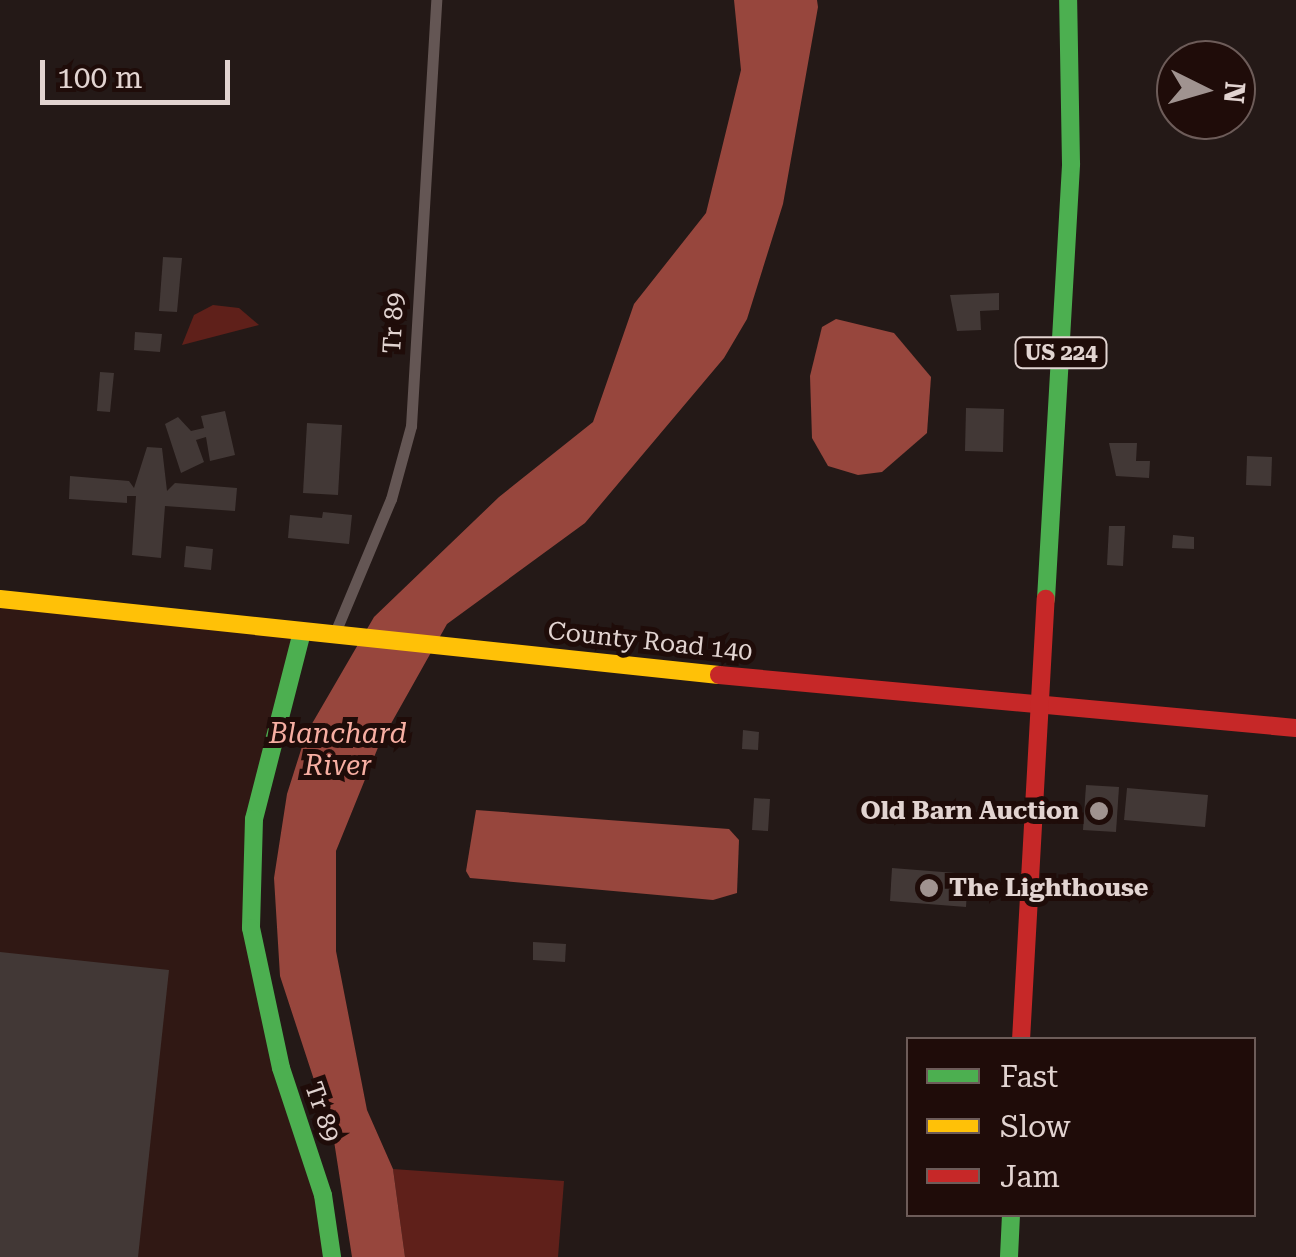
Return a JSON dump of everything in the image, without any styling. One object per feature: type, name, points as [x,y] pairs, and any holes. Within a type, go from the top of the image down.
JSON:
[{"type":"street","name":"Tr 89","points":[[342,636],[391,499],[411,426],[436,0]]},
{"type":"street","name":"US 224","points":[[1021,1037],[1070,164],[1068,0]]},
{"type":"street","name":"County Road 140","points":[[0,599],[1039,706],[1296,728]]},
{"type":"street","name":"Tr 89","points":[[302,632],[254,820],[251,928],[280,1068],[323,1195],[332,1257]]},
{"type":"street","points":[[1009,1257],[1011,1217]]},
{"type":"shaded area","points":[[213,305],[239,308],[259,325],[182,345],[194,315]]},
{"type":"shaded area","points":[[0,602],[302,632],[269,755],[251,928],[331,1257],[0,1257]]},
{"type":"shaded area","points":[[393,1169],[564,1181],[558,1257],[405,1257]]},
{"type":"water","name":"Blanchard River","points":[[734,0],[817,0],[818,7],[783,204],[747,319],[724,358],[585,523],[447,624],[379,745],[336,851],[336,951],[367,1110],[393,1169],[405,1257],[352,1257],[334,1141],[280,976],[274,878],[287,794],[306,734],[374,617],[499,497],[593,422],[634,304],[706,213],[741,70]]},
{"type":"water","points":[[836,319],[894,333],[931,377],[927,433],[882,472],[858,475],[828,466],[812,438],[810,376],[822,327]]},
{"type":"water","points":[[476,810],[729,829],[739,840],[737,893],[713,900],[470,878],[466,871]]},
{"type":"building","points":[[163,257],[182,258],[177,312],[159,311]]},
{"type":"building","points":[[999,293],[999,310],[980,311],[981,330],[957,331],[950,295]]},
{"type":"building","points":[[135,332],[162,334],[160,352],[134,350]]},
{"type":"building","points":[[100,372],[114,373],[110,412],[97,411]]},
{"type":"building","points":[[966,408],[1004,409],[1003,452],[965,451]]},
{"type":"building","points":[[225,411],[235,455],[210,461],[206,437],[196,440],[204,462],[181,473],[165,424],[178,417],[191,431],[204,428],[201,416]]},
{"type":"building","points":[[307,423],[342,425],[338,495],[303,493]]},
{"type":"building","points":[[1109,443],[1137,443],[1136,461],[1150,461],[1149,478],[1116,476]]},
{"type":"building","points":[[147,447],[162,448],[167,491],[175,483],[237,488],[235,511],[165,506],[161,558],[132,555],[136,496],[127,496],[127,503],[69,499],[70,476],[129,481],[134,488]]},
{"type":"building","points":[[1247,456],[1272,457],[1271,486],[1246,485]]},
{"type":"building","points":[[323,512],[352,515],[349,544],[288,538],[290,515],[322,518]]},
{"type":"building","points":[[1109,526],[1125,526],[1123,566],[1107,565]]},
{"type":"building","points":[[1173,535],[1194,537],[1194,549],[1172,548]]},
{"type":"building","points":[[186,546],[213,549],[211,570],[184,567]]},
{"type":"building","points":[[743,730],[759,732],[758,750],[742,749]]},
{"type":"building","name":"Old Barn Auction","points":[[1086,785],[1119,787],[1116,832],[1083,830]]},
{"type":"building","points":[[1127,788],[1208,795],[1205,827],[1124,820]]},
{"type":"building","points":[[754,798],[770,799],[768,831],[752,830]]},
{"type":"building","name":"The Lighthouse","points":[[892,868],[968,874],[966,907],[890,901]]},
{"type":"building","points":[[533,942],[566,944],[565,962],[533,960]]},
{"type":"building","points":[[0,952],[169,970],[138,1257],[0,1257]]},
{"type":"traffic: fast","points":[[1046,599],[1071,164],[1068,0]]},
{"type":"traffic: fast","points":[[302,632],[254,819],[251,928],[281,1068],[323,1195],[332,1257]]},
{"type":"traffic: fast","points":[[1009,1257],[1011,1217]]},
{"type":"traffic: slow","points":[[0,599],[719,675]]},
{"type":"traffic: jam","points":[[1021,1037],[1046,599]]},
{"type":"traffic: jam","points":[[719,675],[1296,728]]},
{"type":"place","name":"Old Barn Auction","points":[[1099,811]]},
{"type":"place","name":"The Lighthouse","points":[[929,888]]}]
